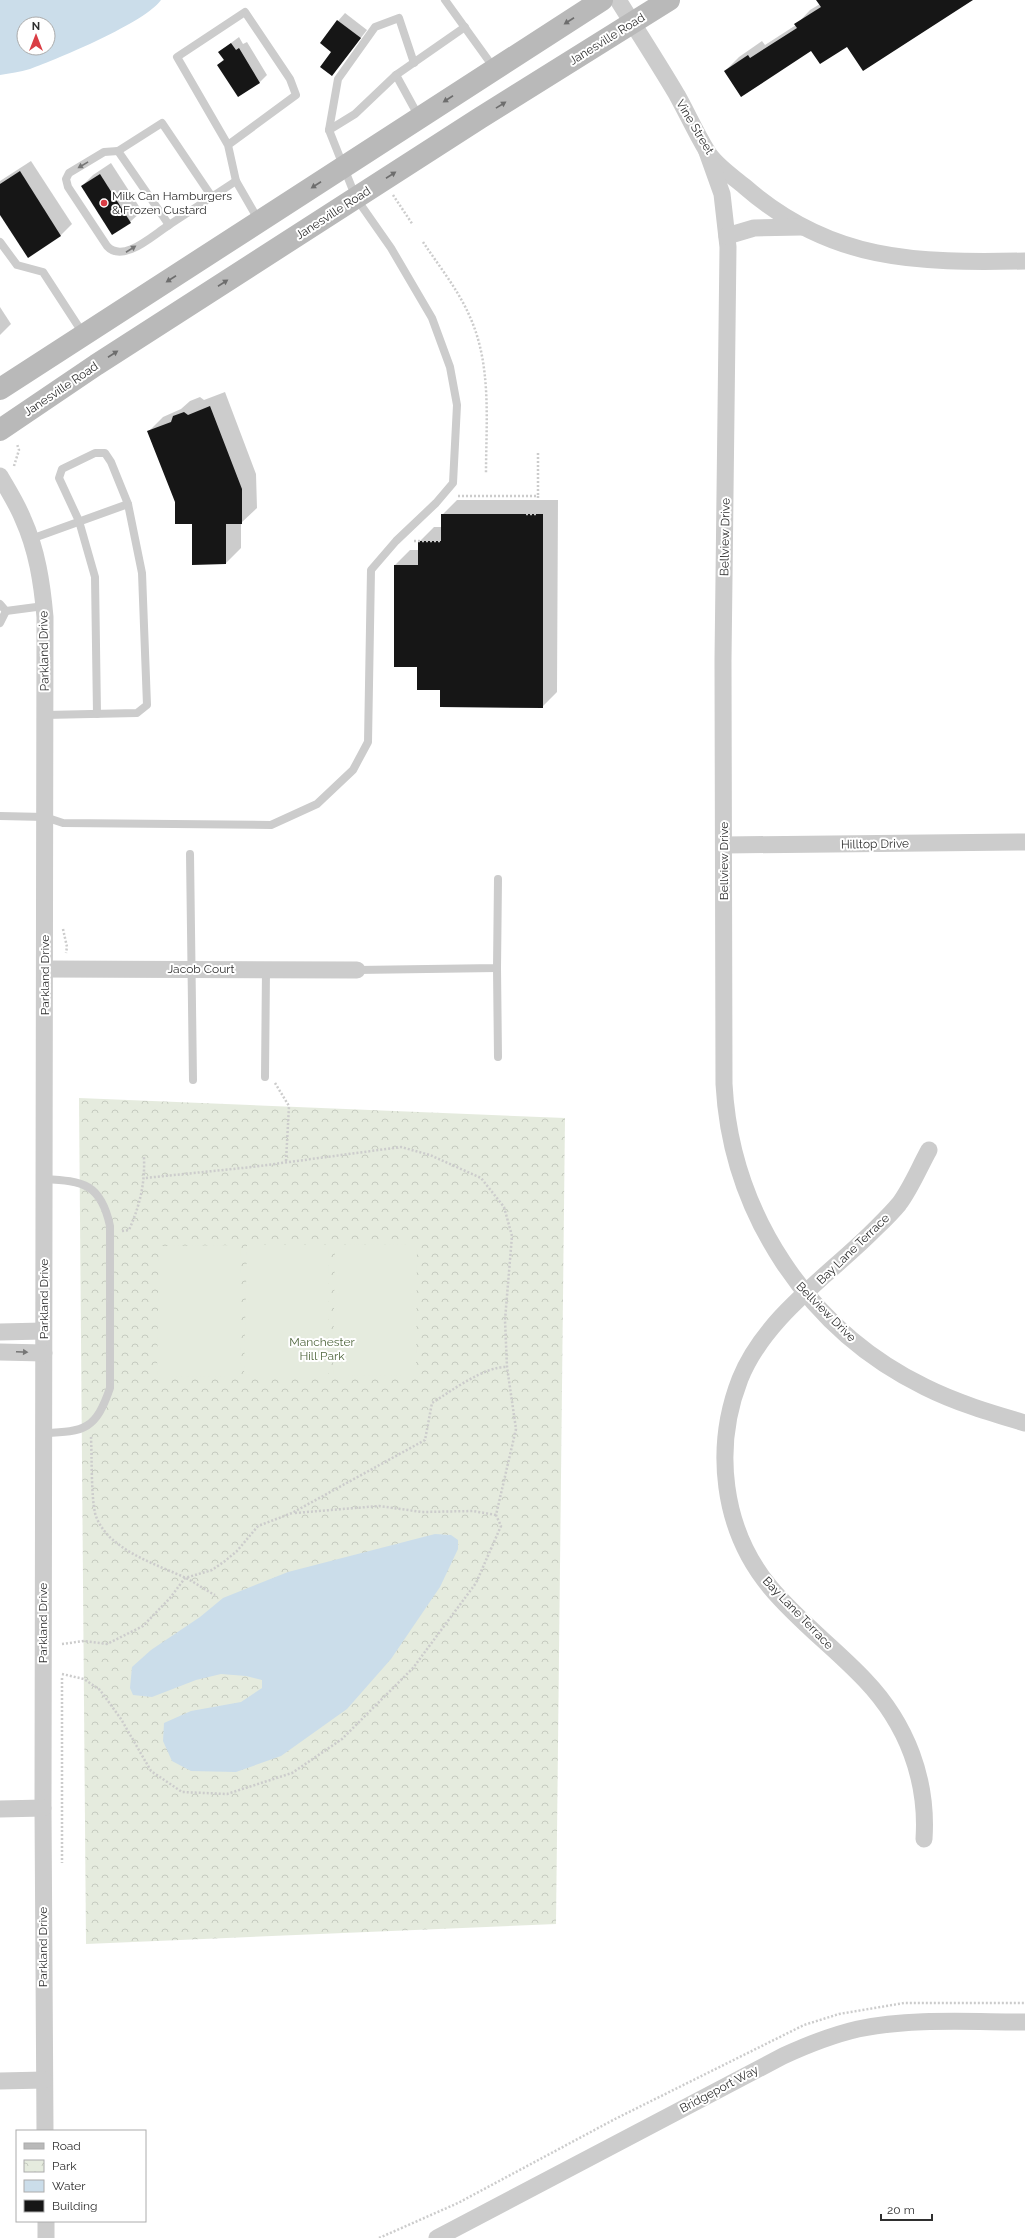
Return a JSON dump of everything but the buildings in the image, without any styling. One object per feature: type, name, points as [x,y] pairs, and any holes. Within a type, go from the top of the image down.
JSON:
[{"type":"main road","points":[[0,389],[602,0]]},
{"type":"main road","name":"Janesville Road","points":[[0,430],[96,365],[669,0]]},
{"type":"street","name":"Vine Street","points":[[618,0],[670,84],[707,152],[755,196],[802,227],[834,242],[892,257],[923,260],[1025,261]]},
{"type":"street","name":"Bellview Drive","points":[[707,152],[722,194],[727,236],[723,660],[725,845],[724,1084],[729,1128],[742,1181],[756,1216],[771,1245],[806,1294],[835,1325],[863,1349],[893,1370],[925,1388],[959,1402],[1025,1423]]},
{"type":"street","name":"Vine Street","points":[[727,236],[754,228],[802,227]]},
{"type":"street","name":"Parkland Drive","points":[[0,476],[23,519],[31,539],[41,580],[44,606],[45,969],[43,1808],[45,2130]]},
{"type":"street","name":"Hilltop Drive","points":[[725,845],[1025,842]]},
{"type":"street","name":"Jacob Court","points":[[45,969],[357,970]]},
{"type":"street","name":"Bay Lane Terrace","points":[[924,1839],[925,1818],[920,1779],[908,1745],[899,1728],[866,1680],[785,1603],[766,1582],[748,1555],[729,1504],[724,1466],[725,1446],[731,1406],[740,1379],[756,1349],[780,1319],[856,1248],[899,1204],[929,1150]]},
{"type":"street","points":[[0,1332],[43,1331]]},
{"type":"street","points":[[0,1352],[44,1354]]},
{"type":"street","points":[[0,1810],[43,1808]]},
{"type":"street","name":"Bridgeport Way","points":[[437,2238],[783,2056],[822,2039],[858,2029],[896,2024],[1025,2022]]},
{"type":"street","points":[[0,2081],[44,2080]]},
{"type":"street","points":[[46,2222],[46,2238]]},
{"type":"lane","points":[[445,0],[494,69]]},
{"type":"lane","points":[[228,145],[296,95],[290,79],[244,12],[177,57],[228,145],[236,181],[259,222]]},
{"type":"lane","points":[[0,816],[45,817],[63,823],[271,825],[318,804],[353,770],[368,742],[371,570],[396,541],[436,503],[453,483],[457,405],[450,367],[432,318],[391,248],[356,198],[345,167],[329,130],[338,79],[375,27],[399,18],[414,63]]},
{"type":"lane","points":[[329,130],[355,114],[396,75],[465,27]]},
{"type":"lane","points":[[396,75],[419,117]]},
{"type":"lane","points":[[212,197],[162,123],[118,150],[104,152],[69,174],[66,179],[68,187],[106,246],[111,251],[126,253],[212,197],[236,181]]},
{"type":"lane","points":[[118,150],[169,225]]},
{"type":"lane","points":[[0,242],[17,265],[43,272],[84,335]]},
{"type":"lane","points":[[45,715],[97,714],[137,713],[147,705],[142,573],[128,504],[111,462],[105,452],[95,452],[62,469],[59,478],[79,521],[95,577],[97,714]]},
{"type":"lane","points":[[31,539],[128,504]]},
{"type":"lane","points":[[0,604],[6,611]]},
{"type":"lane","points":[[6,611],[44,606]]},
{"type":"lane","points":[[0,623],[6,611]]},
{"type":"lane","points":[[190,854],[190,969],[193,1080]]},
{"type":"lane","points":[[498,879],[498,1057]]},
{"type":"lane","points":[[357,970],[497,968]]},
{"type":"lane","points":[[265,1077],[266,969]]},
{"type":"lane","points":[[44,1179],[80,1183],[94,1191],[106,1205],[110,1232],[110,1388],[103,1408],[90,1424],[73,1433],[44,1433]]},
{"type":"path","points":[[396,201],[413,225]]},
{"type":"path","points":[[423,242],[460,298],[478,335],[486,378],[486,474]]},
{"type":"path","points":[[524,514],[538,514],[538,453]]},
{"type":"path","points":[[458,496],[538,496]]},
{"type":"path","points":[[411,541],[441,541]]},
{"type":"path","points":[[265,1077],[274,1082],[288,1106],[286,1161]]},
{"type":"path","points":[[62,1674],[84,1679],[100,1690],[121,1719],[151,1771],[182,1792],[227,1794],[292,1773],[342,1739],[413,1668],[476,1583],[501,1526],[496,1515],[516,1429],[507,1367],[505,1320],[512,1236],[504,1207],[481,1178],[430,1155],[401,1147],[286,1161],[252,1167],[145,1178]]},
{"type":"path","points":[[110,1232],[129,1230],[141,1203],[145,1178],[144,1157]]},
{"type":"path","points":[[62,1644],[84,1641],[107,1644],[143,1626],[170,1598],[185,1578],[212,1570],[237,1551],[258,1526],[292,1513],[425,1440],[432,1402],[469,1381],[500,1366],[507,1367]]},
{"type":"path","points":[[90,1424],[95,1512],[101,1526],[114,1540],[133,1554],[166,1571],[185,1578],[215,1595]]},
{"type":"path","points":[[292,1513],[379,1506],[422,1512],[473,1511],[496,1515]]},
{"type":"green space","name":"Manchester Hill Park","points":[[79,1098],[565,1118],[556,1924],[86,1944]]},
{"type":"green space","points":[[417,1244],[416,1375],[333,1376],[335,1245]]},
{"type":"green space","points":[[241,1245],[240,1376],[157,1377],[159,1246]]},
{"type":"green space","points":[[247,1245],[329,1245],[328,1376],[244,1376]]},
{"type":"water","points":[[0,0],[161,0],[152,9],[138,19],[120,29],[60,57],[19,72],[0,75]]},
{"type":"water","points":[[435,1534],[451,1535],[458,1540],[458,1549],[440,1587],[391,1659],[347,1709],[281,1756],[236,1772],[191,1771],[172,1761],[163,1741],[164,1723],[191,1711],[241,1702],[262,1688],[262,1680],[246,1676],[221,1674],[196,1680],[152,1697],[133,1695],[130,1688],[132,1667],[151,1650],[200,1617],[223,1598],[288,1572]]},
{"type":"place","name":"Milk Can Hamburgers & Frozen Custard","points":[[104,203]]}]
